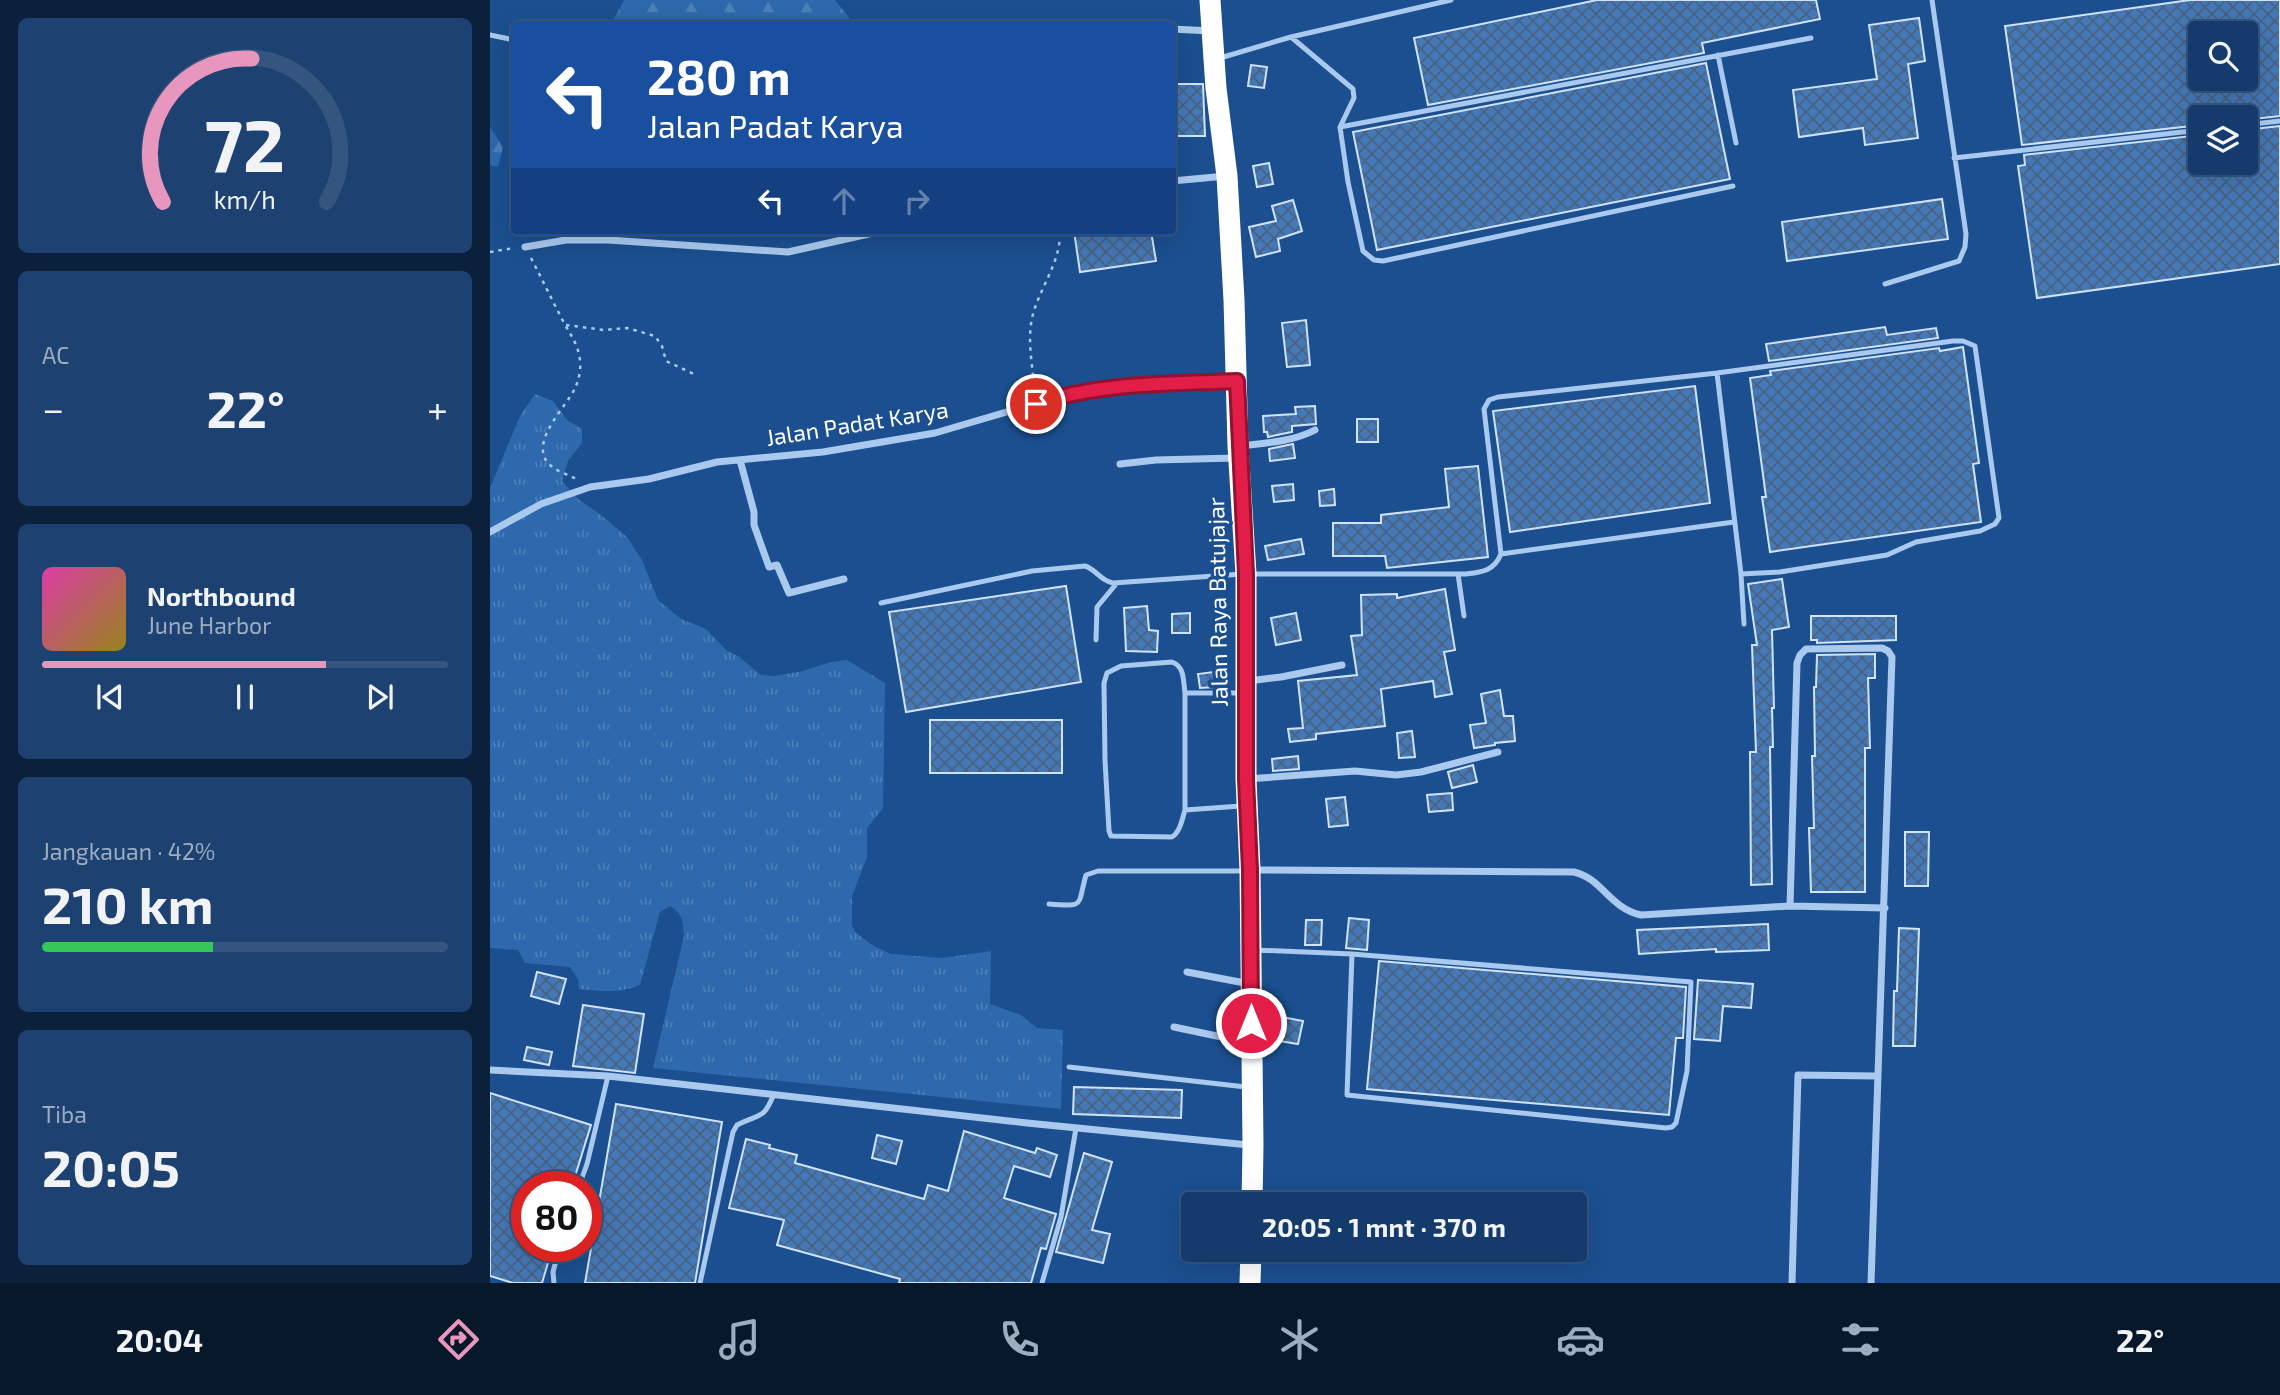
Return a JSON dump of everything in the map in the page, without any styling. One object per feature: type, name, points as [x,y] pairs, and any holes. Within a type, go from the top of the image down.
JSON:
[{"type":"highway","name":"Jalan Raya Batujajar","points":[[1210,0],[1227,176],[1246,574],[1252,1192]]},
{"type":"highway","points":[[1250,1283],[1251,1262]]},
{"type":"street","points":[[1176,29],[1211,31]]},
{"type":"street","points":[[1176,181],[1227,176]]},
{"type":"street","points":[[525,247],[565,235],[788,252],[864,235]]},
{"type":"street","name":"Jalan Padat Karya","points":[[490,531],[541,504],[590,487],[616,485],[717,462],[822,452],[935,433],[1058,397],[1115,386],[1237,381]]},
{"type":"street","points":[[1120,464],[1239,452],[1306,435],[1315,430]]},
{"type":"street","points":[[740,460],[754,512],[754,525],[769,567],[777,565],[789,593],[844,579]]},
{"type":"street","points":[[1790,906],[1797,663],[1800,655],[1807,649],[1882,648],[1892,657],[1871,1283]]},
{"type":"street","points":[[1246,687],[1342,665]]},
{"type":"street","points":[[1246,779],[1355,771],[1396,775],[1422,772],[1498,752]]},
{"type":"street","points":[[1250,870],[1574,872],[1591,879],[1619,907],[1641,915],[1790,906],[1885,908]]},
{"type":"street","points":[[1187,972],[1251,984]]},
{"type":"street","points":[[1174,1027],[1251,1043]]},
{"type":"street","points":[[490,1070],[608,1076],[1253,1145]]},
{"type":"street","points":[[1792,1283],[1798,1074],[1877,1076]]},
{"type":"lane","points":[[1214,59],[1292,37],[1451,0]]},
{"type":"lane","points":[[1885,284],[1959,261],[1966,234],[1932,0]]},
{"type":"lane","points":[[490,36],[511,40]]},
{"type":"lane","points":[[1292,37],[1353,89],[1354,98],[1340,127],[1348,182],[1363,251],[1374,260],[1382,261],[1733,186]]},
{"type":"lane","points":[[1340,127],[1811,38]]},
{"type":"lane","points":[[1718,55],[1736,143]]},
{"type":"lane","points":[[2258,124],[2280,121]]},
{"type":"lane","points":[[1954,158],[2188,131]]},
{"type":"lane","points":[[881,603],[1032,571],[1085,566],[1090,567],[1104,581],[1117,583],[1246,574],[1481,572],[1491,569],[1501,554],[1484,409],[1489,400],[1953,341],[1971,344],[1977,349],[1999,518],[1995,524],[1980,531],[1916,542],[1890,554],[1780,572],[1741,574]]},
{"type":"lane","points":[[1717,373],[1741,574],[1744,624]]},
{"type":"lane","points":[[1501,554],[1734,522]]},
{"type":"lane","points":[[1458,574],[1464,616]]},
{"type":"lane","points":[[1096,640],[1097,607],[1117,583]]},
{"type":"lane","points":[[1172,662],[1182,669],[1185,693],[1185,810],[1176,835],[1111,836],[1105,760],[1104,682],[1107,673],[1121,666],[1172,662]]},
{"type":"lane","points":[[1185,693],[1246,687]]},
{"type":"lane","points":[[1185,810],[1247,806]]},
{"type":"lane","points":[[1049,904],[1078,904],[1082,898],[1086,875],[1098,871],[1250,870]]},
{"type":"lane","points":[[1250,950],[1352,954],[1691,982],[1687,1071],[1676,1123],[1666,1128],[1347,1096],[1352,954]]},
{"type":"lane","points":[[1069,1067],[1252,1088]]},
{"type":"lane","points":[[584,1171],[608,1076]]},
{"type":"lane","points":[[700,1283],[733,1132],[737,1125],[762,1116],[768,1110],[775,1094]]},
{"type":"lane","points":[[1042,1283],[1061,1217],[1076,1128]]},
{"type":"lane","points":[[554,1283],[556,1262]]},
{"type":"path","points":[[1036,404],[1029,343],[1032,316],[1056,260],[1060,235]]},
{"type":"path","points":[[490,252],[525,247],[575,339],[580,373],[576,387],[551,424],[544,441],[545,457],[555,468],[590,487]]},
{"type":"path","points":[[566,325],[604,330],[627,328],[655,336],[662,346],[666,361],[696,375]]},
{"type":"green space","points":[[624,0],[835,0],[850,19],[850,21],[613,21]]},
{"type":"green space","points":[[490,127],[503,147],[498,167],[490,165]]},
{"type":"green space","points":[[535,394],[553,401],[567,420],[582,429],[582,443],[568,461],[562,481],[578,499],[627,537],[642,560],[658,600],[681,619],[706,629],[726,650],[761,675],[775,676],[847,660],[885,683],[883,808],[867,828],[867,857],[852,896],[852,925],[855,932],[872,945],[891,954],[942,958],[991,951],[990,1004],[1021,1015],[1037,1028],[1063,1030],[1061,1109],[653,1068],[684,936],[682,918],[670,906],[660,912],[640,985],[625,990],[579,989],[578,979],[570,967],[525,963],[518,950],[490,948],[490,488],[520,416]]},
{"type":"building","points":[[1597,0],[1816,0],[1820,19],[1702,43],[1704,53],[1428,105],[1414,38]]},
{"type":"building","points":[[2190,0],[2280,0],[2280,116],[2258,119],[2258,105],[2188,105],[2188,126],[2022,145],[2005,26]]},
{"type":"building","points":[[1919,18],[1925,61],[1908,64],[1918,138],[1865,145],[1863,128],[1799,137],[1793,90],[1877,79],[1869,25]]},
{"type":"building","points":[[1706,63],[1730,179],[1377,250],[1353,132]]},
{"type":"building","points":[[1251,65],[1267,67],[1264,88],[1248,86]]},
{"type":"building","points":[[1176,84],[1203,84],[1205,136],[1176,136]]},
{"type":"building","points":[[2280,126],[2280,264],[2037,298],[2018,166],[2025,165],[2024,155],[2188,136],[2188,175],[2258,175],[2258,129]]},
{"type":"building","points":[[1269,163],[1273,184],[1257,187],[1253,166]]},
{"type":"building","points":[[1942,199],[1948,239],[1787,261],[1782,222]]},
{"type":"building","points":[[1293,200],[1302,231],[1278,239],[1280,251],[1256,257],[1249,227],[1276,221],[1272,206]]},
{"type":"building","points":[[1075,235],[1152,235],[1156,261],[1080,272]]},
{"type":"building","points":[[1306,320],[1310,365],[1287,367],[1282,323]]},
{"type":"building","points":[[1885,327],[1887,335],[1936,328],[1938,338],[1769,361],[1766,344]]},
{"type":"building","points":[[1963,347],[1979,463],[1973,464],[1981,522],[1770,552],[1762,497],[1766,497],[1750,378],[1771,375],[1770,371]]},
{"type":"building","points":[[1695,386],[1710,503],[1510,532],[1493,411]]},
{"type":"building","points":[[1315,406],[1316,424],[1292,426],[1292,432],[1268,437],[1267,432],[1264,432],[1263,416],[1296,414],[1295,407]]},
{"type":"building","points":[[1357,419],[1378,419],[1378,442],[1357,442]]},
{"type":"building","points":[[1293,444],[1295,458],[1270,461],[1269,449]]},
{"type":"building","points":[[1478,466],[1488,557],[1387,568],[1385,556],[1333,556],[1333,523],[1381,523],[1381,515],[1449,507],[1445,469]]},
{"type":"building","points":[[1293,484],[1294,500],[1274,502],[1272,486]]},
{"type":"building","points":[[1334,489],[1335,505],[1320,506],[1319,491]]},
{"type":"building","points":[[1301,539],[1304,554],[1268,560],[1265,546]]},
{"type":"building","points":[[1782,579],[1789,627],[1772,630],[1772,884],[1751,885],[1750,752],[1756,752],[1752,645],[1757,645],[1748,584]]},
{"type":"building","points":[[1066,586],[1081,682],[906,712],[889,612]]},
{"type":"building","points":[[1445,589],[1455,650],[1444,652],[1452,694],[1435,697],[1433,681],[1381,689],[1385,726],[1316,734],[1316,739],[1290,742],[1288,729],[1303,728],[1298,681],[1357,675],[1351,636],[1362,635],[1361,595],[1397,594],[1397,598]]},
{"type":"building","points":[[1147,606],[1149,630],[1158,631],[1157,652],[1126,651],[1124,608]]},
{"type":"building","points":[[1190,613],[1190,633],[1172,633],[1172,614]]},
{"type":"building","points":[[1296,613],[1301,640],[1276,645],[1271,618]]},
{"type":"building","points":[[1811,616],[1896,616],[1896,640],[1817,643],[1817,640],[1811,640]]},
{"type":"building","points":[[1875,654],[1875,678],[1868,678],[1870,748],[1865,748],[1865,892],[1811,892],[1809,828],[1814,828],[1812,756],[1815,756],[1814,687],[1817,655]]},
{"type":"building","points":[[1213,672],[1215,687],[1200,688],[1198,674]]},
{"type":"building","points":[[1500,690],[1504,716],[1513,716],[1515,741],[1474,748],[1470,725],[1486,723],[1481,694]]},
{"type":"building","points":[[930,720],[1062,720],[1062,773],[930,773]]},
{"type":"building","points":[[1412,731],[1415,757],[1399,758],[1397,733]]},
{"type":"building","points":[[1298,756],[1299,769],[1273,771],[1272,759]]},
{"type":"building","points":[[1473,765],[1477,782],[1452,788],[1448,772]]},
{"type":"building","points":[[1452,793],[1453,810],[1429,812],[1427,795]]},
{"type":"building","points":[[1345,797],[1348,825],[1329,827],[1326,799]]},
{"type":"building","points":[[1905,832],[1929,832],[1928,886],[1905,886]]},
{"type":"building","points":[[1349,918],[1369,920],[1367,950],[1346,948]]},
{"type":"building","points":[[1306,920],[1322,920],[1321,945],[1305,945]]},
{"type":"building","points":[[1768,924],[1769,950],[1716,952],[1716,949],[1639,954],[1637,930]]},
{"type":"building","points":[[1899,928],[1919,929],[1915,1046],[1893,1046]]},
{"type":"building","points":[[1379,961],[1686,987],[1683,1038],[1676,1038],[1669,1115],[1367,1089]]},
{"type":"building","points":[[537,972],[566,979],[559,1004],[531,996]]},
{"type":"building","points":[[1698,980],[1753,984],[1751,1008],[1723,1006],[1720,1041],[1694,1039]]},
{"type":"building","points":[[583,1005],[644,1014],[635,1073],[573,1066]]},
{"type":"building","points":[[1277,1016],[1303,1021],[1298,1044],[1273,1040]]},
{"type":"building","points":[[527,1047],[552,1052],[549,1065],[524,1060]]},
{"type":"building","points":[[1074,1087],[1182,1090],[1181,1118],[1073,1114]]},
{"type":"building","points":[[490,1093],[591,1125],[577,1171],[511,1171],[511,1262],[548,1262],[542,1283],[513,1283],[490,1276]]},
{"type":"building","points":[[616,1104],[722,1122],[695,1283],[585,1283],[589,1262],[602,1262],[602,1185]]},
{"type":"building","points":[[964,1131],[1035,1153],[1037,1148],[1057,1155],[1050,1177],[1014,1166],[1004,1198],[1056,1214],[1046,1249],[1041,1248],[1031,1283],[899,1283],[900,1279],[777,1245],[784,1220],[729,1208],[746,1139],[797,1155],[795,1163],[924,1199],[928,1185],[948,1191]]},
{"type":"building","points":[[877,1135],[902,1141],[896,1164],[872,1158]]},
{"type":"building","points":[[1084,1153],[1112,1162],[1092,1230],[1110,1234],[1103,1263],[1056,1252]]},
{"type":"route","points":[[1036,404],[1115,386],[1237,381],[1246,574],[1246,779],[1250,870],[1251,1023]]}]
